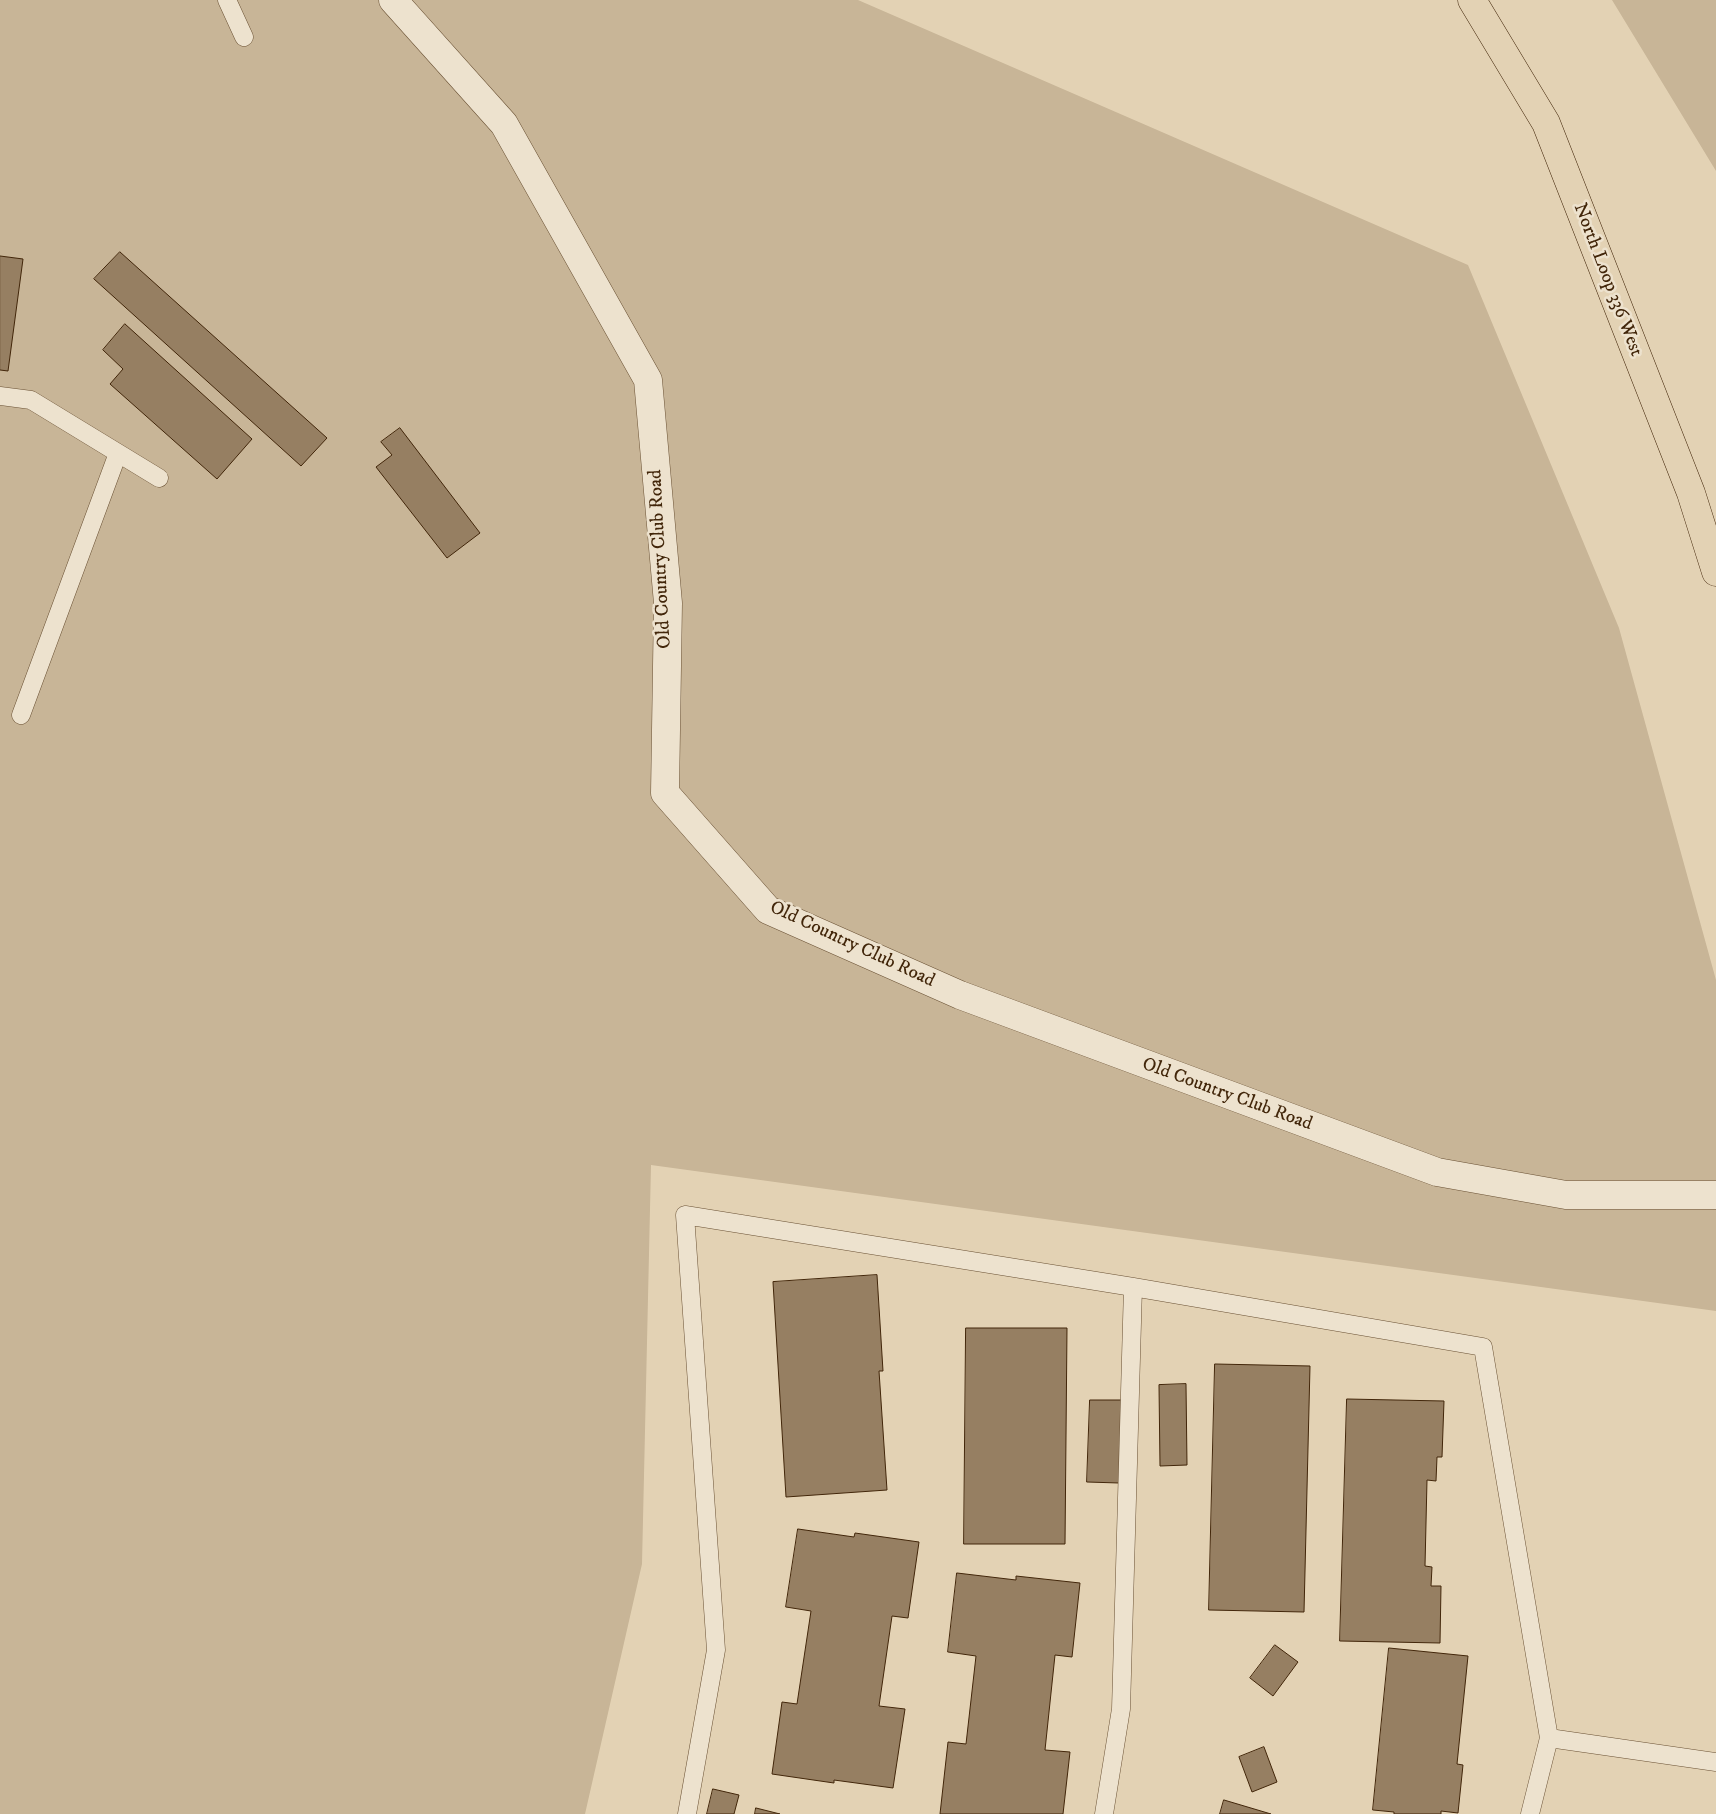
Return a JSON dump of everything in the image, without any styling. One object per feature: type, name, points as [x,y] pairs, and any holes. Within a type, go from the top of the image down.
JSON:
[{"type":"main road","name":"North Loop 336 West","points":[[1472,0],[1546,123],[1691,493],[1716,572]]},
{"type":"street","name":"Old Country Club Road","points":[[393,0],[504,124],[648,380],[668,603],[665,793],[768,910],[960,995],[1437,1172],[1566,1195],[1716,1196]]},
{"type":"lane","points":[[227,0],[244,37]]},
{"type":"lane","points":[[0,396],[31,400],[159,478]]},
{"type":"lane","points":[[21,715],[118,453]]},
{"type":"lane","points":[[687,1814],[716,1650],[685,1215],[1133,1287],[1483,1346],[1549,1738],[1530,1814]]},
{"type":"lane","points":[[1104,1814],[1121,1709],[1133,1287]]},
{"type":"lane","points":[[1549,1738],[1716,1762]]},
{"type":"shaded area","points":[[0,0],[858,0],[1468,265],[1619,628],[1716,980],[1716,1311],[651,1165],[642,1564],[585,1814],[0,1814]]},
{"type":"shaded area","points":[[1612,0],[1716,0],[1716,171]]},
{"type":"building","points":[[120,252],[327,438],[301,466],[94,279]]},
{"type":"building","points":[[0,256],[23,259],[8,371],[0,370]]},
{"type":"building","points":[[125,324],[252,439],[217,479],[110,384],[123,369],[103,350]]},
{"type":"building","points":[[400,428],[480,533],[447,558],[376,467],[392,455],[381,442]]},
{"type":"building","points":[[877,1275],[883,1371],[879,1371],[887,1490],[786,1497],[773,1282]]},
{"type":"building","points":[[966,1328],[1067,1328],[1065,1544],[964,1544]]},
{"type":"building","points":[[1215,1364],[1310,1366],[1304,1612],[1209,1610]]},
{"type":"building","points":[[1186,1384],[1187,1465],[1160,1466],[1159,1385]]},
{"type":"building","points":[[1347,1399],[1444,1401],[1442,1457],[1437,1457],[1436,1481],[1427,1480],[1425,1566],[1432,1567],[1431,1586],[1441,1586],[1440,1643],[1340,1641]]},
{"type":"building","points":[[1090,1400],[1122,1400],[1119,1483],[1087,1482]]},
{"type":"building","points":[[798,1529],[854,1537],[855,1533],[919,1542],[908,1618],[892,1616],[879,1706],[905,1709],[893,1788],[834,1780],[834,1783],[772,1774],[782,1702],[797,1704],[811,1611],[786,1607]]},
{"type":"building","points":[[957,1573],[1016,1580],[1016,1576],[1080,1583],[1072,1657],[1055,1655],[1045,1750],[1070,1752],[1063,1814],[940,1814],[948,1742],[966,1744],[976,1656],[948,1652]]},
{"type":"building","points":[[1275,1645],[1298,1662],[1273,1696],[1250,1678]]},
{"type":"building","points":[[1389,1648],[1468,1656],[1457,1764],[1463,1765],[1458,1813],[1441,1811],[1441,1814],[1394,1814],[1394,1812],[1373,1810]]},
{"type":"building","points":[[1264,1747],[1277,1782],[1252,1792],[1239,1757]]},
{"type":"building","points":[[713,1789],[739,1795],[734,1814],[707,1814]]},
{"type":"building","points":[[1224,1800],[1271,1814],[1220,1814]]},
{"type":"building","points":[[756,1808],[780,1814],[755,1814]]}]
